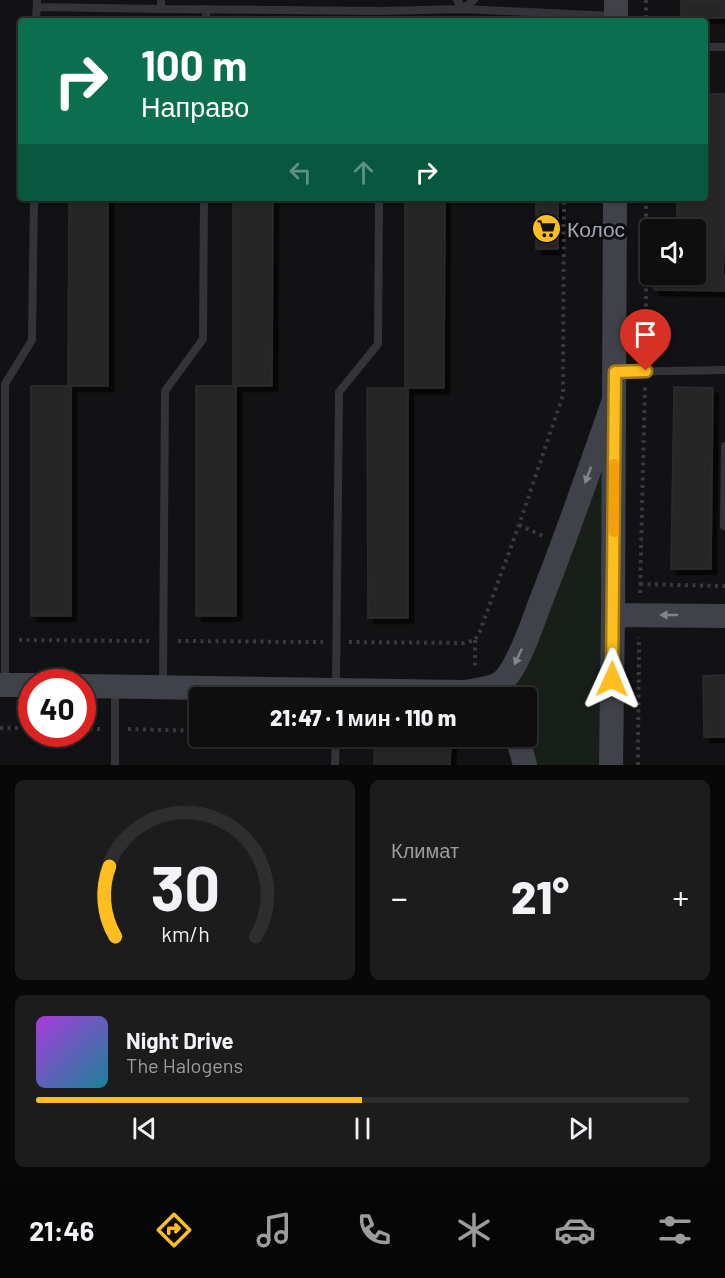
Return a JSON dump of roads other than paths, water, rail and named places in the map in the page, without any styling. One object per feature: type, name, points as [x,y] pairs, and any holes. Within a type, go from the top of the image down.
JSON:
[{"type":"street","points":[[610,765],[615,201]]},
{"type":"street","points":[[486,687],[500,683],[516,662],[563,544],[614,400]]},
{"type":"street","points":[[613,615],[725,615]]},
{"type":"street","points":[[3,685],[18,686]]},
{"type":"street","points":[[96,686],[189,688]]},
{"type":"street","points":[[520,747],[525,765]]},
{"type":"lane","points":[[457,0],[463,9]]},
{"type":"lane","points":[[463,9],[474,0]]},
{"type":"lane","points":[[37,4],[161,4],[206,9],[380,11],[463,9],[616,12]]},
{"type":"lane","points":[[206,9],[206,18]]},
{"type":"lane","points":[[380,11],[380,18]]},
{"type":"lane","points":[[708,47],[725,47]]},
{"type":"lane","points":[[3,685],[5,384],[32,340],[34,201]]},
{"type":"lane","points":[[163,687],[165,391],[203,339],[204,201]]},
{"type":"lane","points":[[336,687],[339,392],[378,344],[379,201]]},
{"type":"lane","points":[[615,372],[725,370]]},
{"type":"lane","points":[[724,526],[725,446]]},
{"type":"lane","points":[[115,687],[115,765]]},
{"type":"lane","points":[[335,765],[336,747]]},
{"type":"place","name":"Колос","points":[[546,228]]}]
